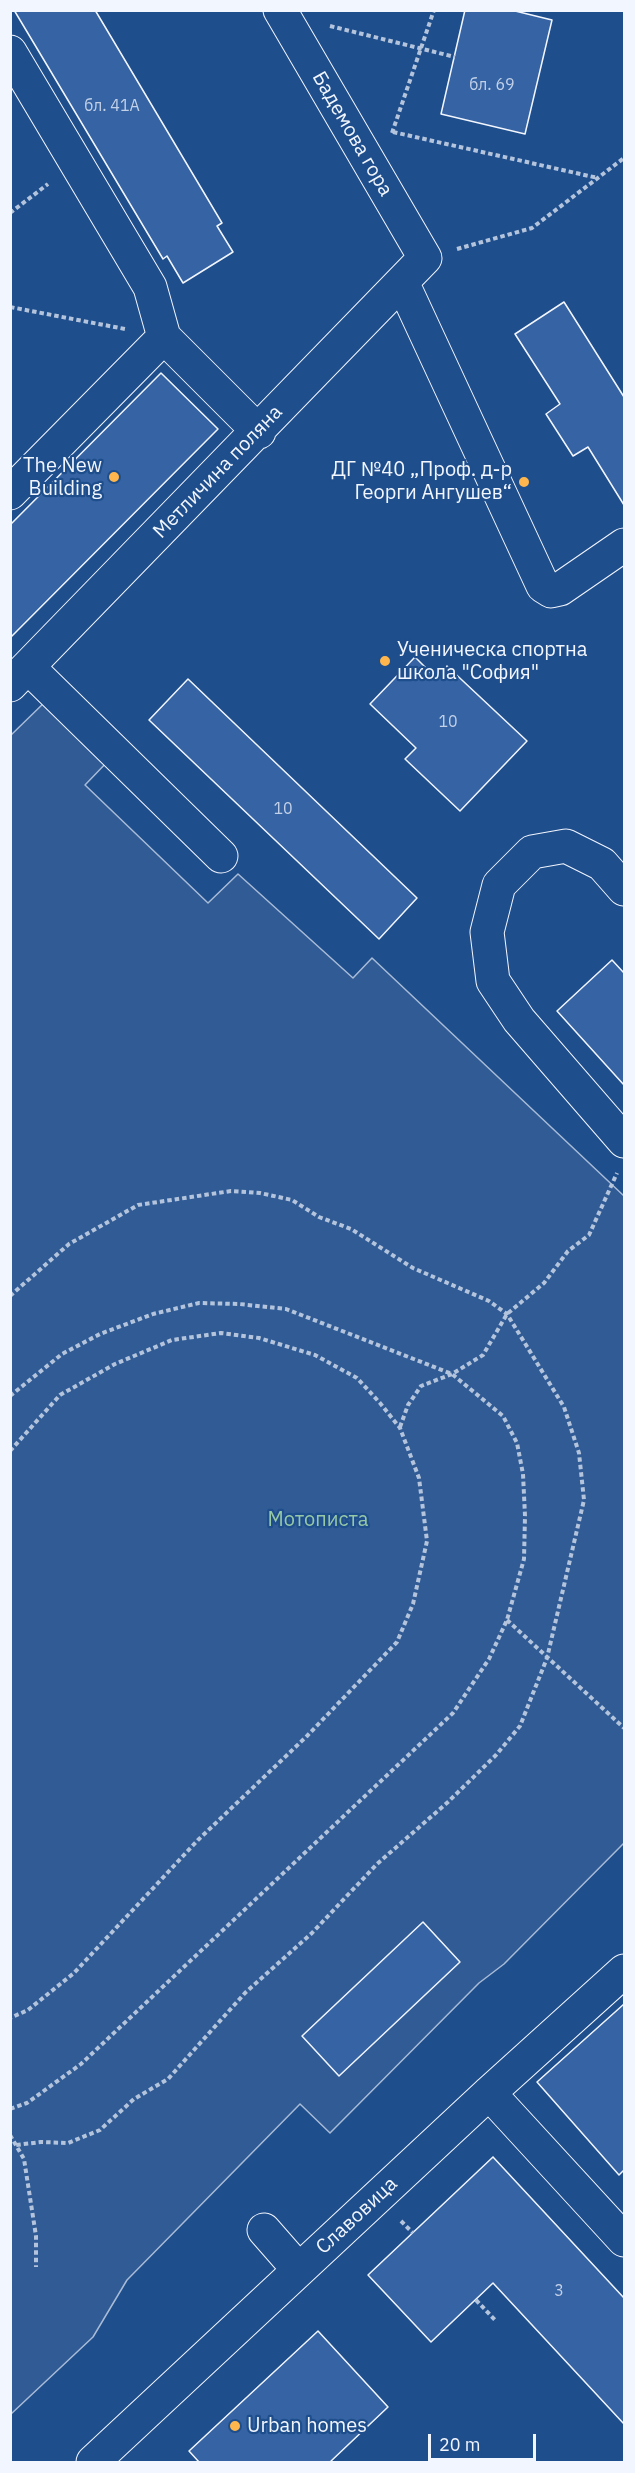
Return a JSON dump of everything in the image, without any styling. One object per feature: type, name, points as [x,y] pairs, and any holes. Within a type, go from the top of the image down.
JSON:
[{"type":"street","name":"Бадемова гора","points":[[281,13],[424,258]]},
{"type":"street","points":[[10,52],[150,287],[164,337],[259,432]]},
{"type":"street","name":"Метличина поляна","points":[[19,676],[259,432],[424,258]]},
{"type":"street","points":[[402,282],[543,586],[551,591],[560,589],[624,545]]},
{"type":"street","points":[[10,493],[164,337]]},
{"type":"street","points":[[19,676],[221,856]]},
{"type":"street","points":[[622,1154],[519,1020],[493,981],[487,932],[499,885],[532,852],[566,846],[602,864],[624,889]]},
{"type":"street","name":"Славовица","points":[[104,2459],[299,2270],[624,1971]]},
{"type":"street","points":[[489,2093],[624,2240]]},
{"type":"street","points":[[264,2230],[299,2270]]},
{"type":"path","points":[[377,176],[434,10]]},
{"type":"path","points":[[281,13],[455,57]]},
{"type":"path","points":[[393,132],[598,178]]},
{"type":"path","points":[[424,258],[532,228],[624,158]]},
{"type":"path","points":[[10,213],[76,163]]},
{"type":"path","points":[[10,307],[164,337]]},
{"type":"path","points":[[400,1428],[408,1405],[421,1386],[452,1374],[483,1354],[507,1314],[544,1283],[568,1251],[589,1235],[622,1154]]},
{"type":"path","points":[[10,1296],[69,1244],[138,1205],[231,1191],[260,1193],[292,1200],[319,1217],[351,1229],[413,1268],[489,1301],[507,1314],[564,1407],[579,1453],[584,1500],[547,1658],[520,1726],[496,1755],[448,1802],[377,1864],[312,1933],[245,1993],[168,2079],[134,2098],[100,2130],[68,2143],[41,2142],[16,2145]]},
{"type":"path","points":[[10,1396],[62,1354],[100,1334],[153,1314],[199,1303],[239,1304],[286,1310],[452,1374],[503,1416],[517,1443],[523,1474],[524,1559],[507,1620],[489,1659],[453,1713],[81,2064],[27,2103],[10,2109]]},
{"type":"path","points":[[10,1451],[60,1395],[115,1364],[172,1340],[221,1333],[259,1338],[315,1355],[357,1378],[400,1428],[419,1478],[427,1541],[413,1604],[397,1642],[307,1736],[198,1840],[74,1973],[28,2010],[10,2018]]},
{"type":"path","points":[[507,1620],[624,1728]]},
{"type":"path","points":[[10,2135],[24,2159],[36,2236],[36,2267]]},
{"type":"path","points":[[476,2300],[496,2321]]},
{"type":"green space","name":"Мотописта","points":[[48,699],[110,759],[85,785],[208,903],[238,874],[353,978],[372,958],[624,1196],[624,1843],[504,1964],[479,1983],[330,2133],[300,2104],[127,2280],[93,2337],[11,2414],[10,736]]},
{"type":"building","points":[[14,10],[95,10],[222,223],[217,226],[233,252],[183,283],[167,256],[163,259]]},
{"type":"building","points":[[465,10],[511,10],[552,20],[525,134],[441,114]]},
{"type":"building","points":[[564,302],[624,397],[624,505],[588,447],[573,456],[546,414],[560,404],[515,334]]},
{"type":"building","name":"The New Building","points":[[161,373],[218,429],[10,638],[10,525]]},
{"type":"building","points":[[415,657],[436,678],[447,666],[527,741],[460,811],[405,759],[416,748],[370,704]]},
{"type":"building","points":[[188,679],[417,898],[379,939],[149,720]]},
{"type":"building","points":[[612,960],[624,973],[624,1085],[557,1011]]},
{"type":"building","points":[[423,1922],[460,1962],[339,2076],[302,2036]]},
{"type":"building","points":[[624,2004],[624,2170],[619,2175],[537,2082]]},
{"type":"building","points":[[493,2157],[624,2298],[624,2424],[493,2283],[431,2342],[368,2275]]},
{"type":"building","points":[[318,2331],[388,2407],[330,2462],[199,2462],[189,2451]]},
{"type":"place","name":"The New Building","points":[[114,477]]},
{"type":"place","name":"ДГ №40 „Проф. д-р Георги Ангушев“","points":[[524,482]]},
{"type":"place","name":"Ученическа спортна школа \"София\"","points":[[385,661]]},
{"type":"place","name":"Urban homes","points":[[235,2426]]}]
